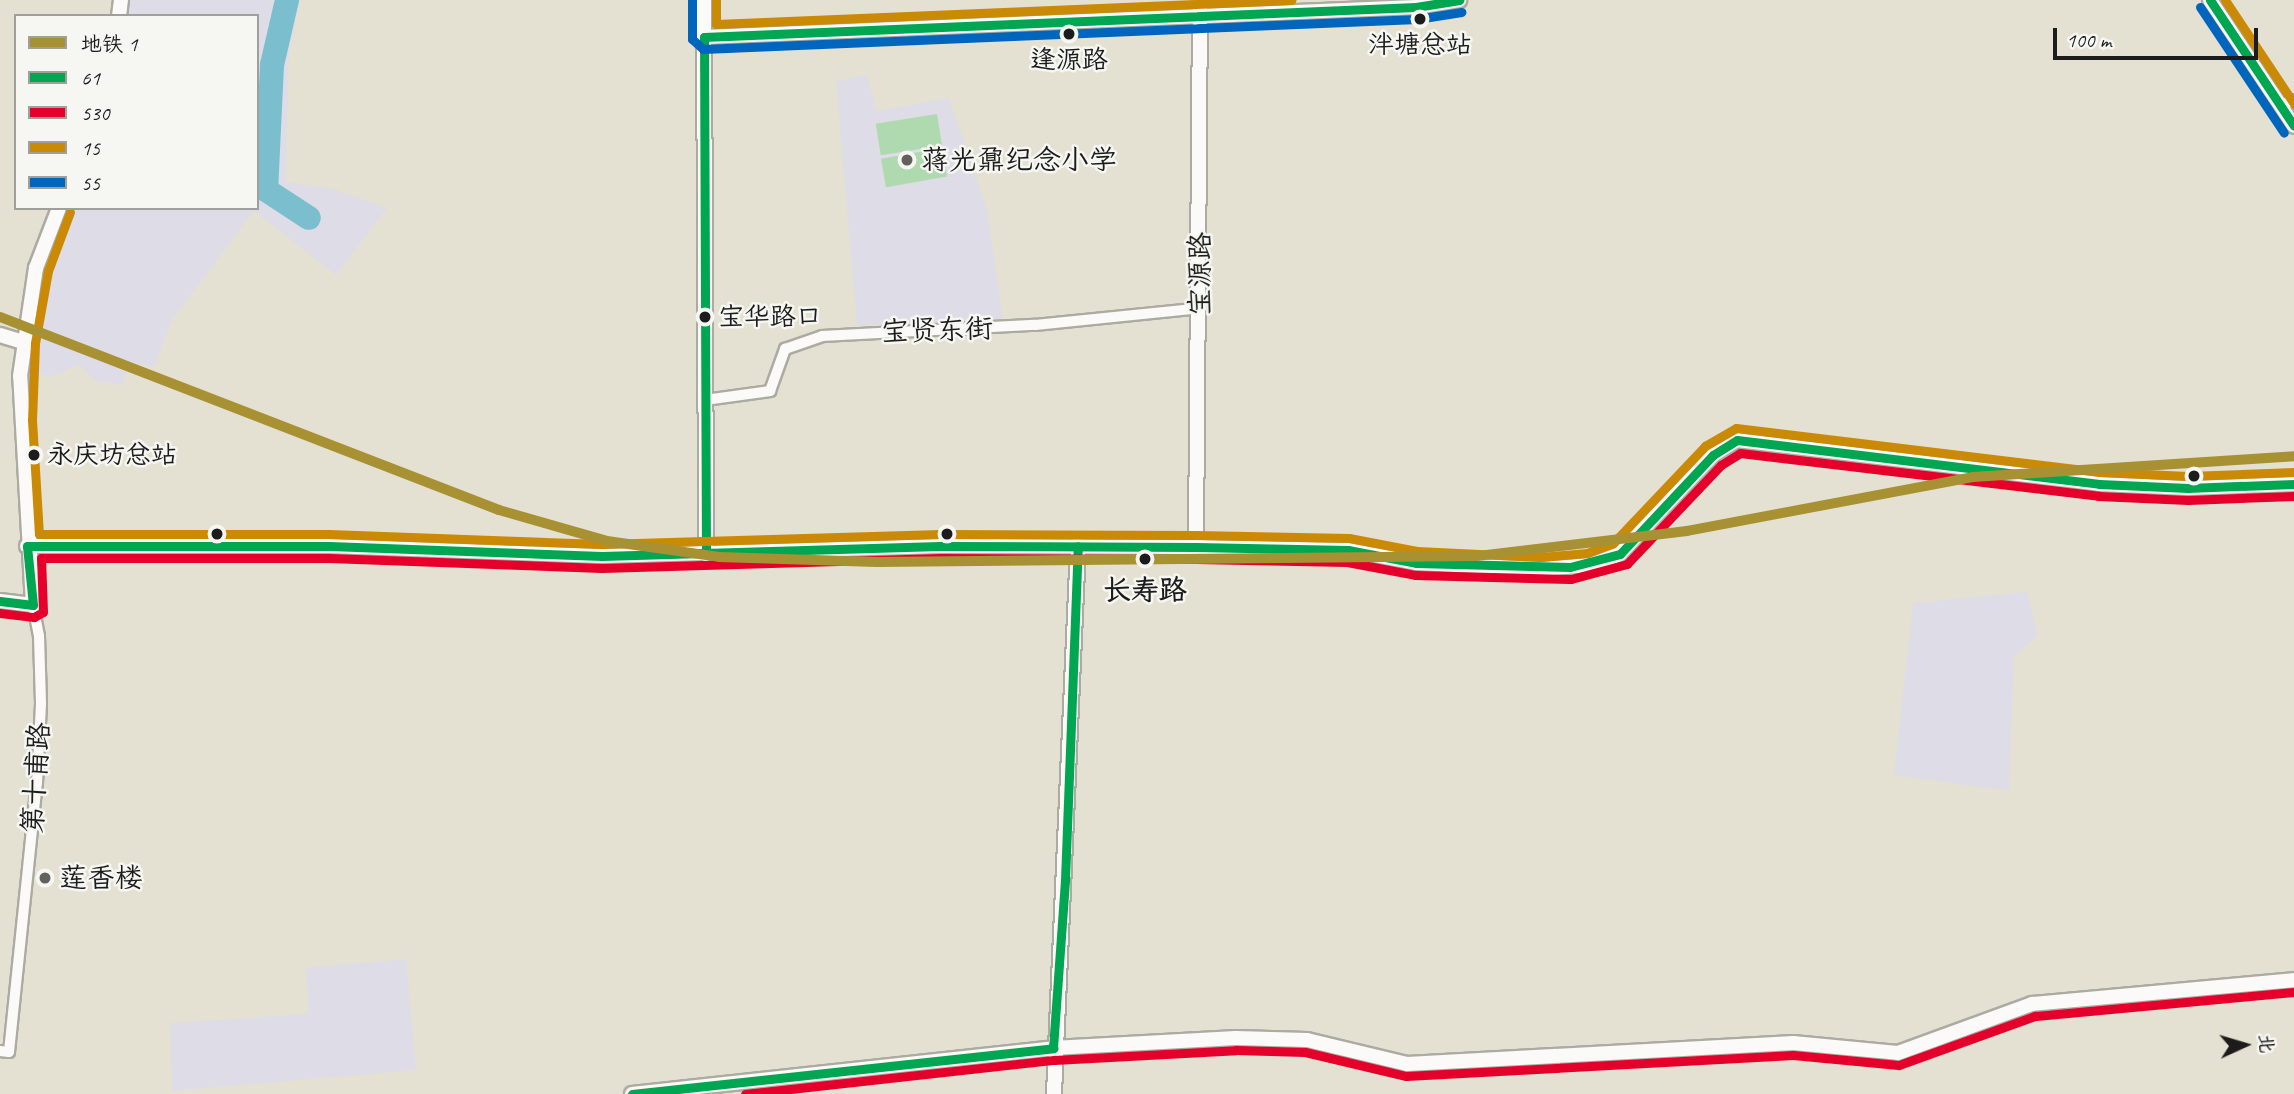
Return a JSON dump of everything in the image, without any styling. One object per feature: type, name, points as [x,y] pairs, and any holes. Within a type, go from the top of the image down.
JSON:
[{"type":"street","points":[[704,0],[706,554]]},
{"type":"street","name":"宝源路","points":[[1196,547],[1201,308],[1200,0]]},
{"type":"street","points":[[704,37],[1416,7],[1459,0]]},
{"type":"street","points":[[2210,0],[2288,102],[2294,126]]},
{"type":"street","name":"第十甫路","points":[[4,1052],[27,904],[40,730],[39,636],[27,546],[20,420],[23,342],[36,268],[58,210]]},
{"type":"street","name":"宝贤东街","points":[[705,400],[769,391],[785,349],[822,337],[1035,325],[1201,308]]},
{"type":"street","points":[[0,335],[23,342]]},
{"type":"street","points":[[27,546],[278,545],[579,556],[1078,546],[1196,547],[1348,550],[1416,563],[1505,569],[1590,565],[1620,554],[1713,454],[1737,440],[2076,482],[2188,488],[2294,484]]},
{"type":"street","points":[[1054,1094],[1078,546]]},
{"type":"street","points":[[0,601],[33,605]]},
{"type":"street","points":[[632,1094],[1054,1048],[1281,1037],[1407,1064],[1793,1043],[1898,1053],[2032,1004],[2294,980]]},
{"type":"shaded area","points":[[129,0],[300,0],[289,52],[286,182],[331,188],[387,208],[336,275],[254,211],[172,320],[154,367],[131,362],[122,385],[96,381],[79,365],[52,376],[26,373],[38,291],[70,210],[259,210],[259,14],[128,14]]},
{"type":"shaded area","name":"蒋光鼐纪念小学","points":[[866,74],[877,111],[949,98],[987,209],[1003,320],[857,325],[836,82]]},
{"type":"shaded area","points":[[2027,592],[2038,636],[2014,656],[2009,791],[1894,775],[1913,603]]},
{"type":"shaded area","points":[[406,959],[416,1070],[172,1091],[170,1023],[309,1014],[306,968]]},
{"type":"green space","points":[[937,114],[942,146],[881,155],[876,124]]},
{"type":"green space","points":[[942,148],[947,177],[886,187],[881,159]]},
{"type":"waterway","points":[[287,0],[272,65],[266,190],[309,218]]},
{"type":"metro line","name":"1","points":[[0,317],[499,510],[607,541],[719,557],[877,562],[1477,556],[1687,531],[1973,477],[2294,456]]},
{"type":"transit line","name":"55","points":[[692,0],[692,39],[703,49],[1417,19],[1461,12]]},
{"type":"transit line","name":"15","points":[[716,0],[716,24],[1291,0]]},
{"type":"transit line","name":"61","points":[[706,554],[704,37],[1416,7],[1459,0]]},
{"type":"transit line","name":"61","points":[[2210,0],[2294,126]]},
{"type":"transit line","name":"15","points":[[2225,0],[2294,104]]},
{"type":"transit line","name":"55","points":[[2200,7],[2284,133]]},
{"type":"transit line","name":"15","points":[[70,212],[48,271],[35,343],[32,420],[39,534],[329,534],[602,544],[940,534],[1196,535],[1349,538],[1417,551],[1541,557],[1587,553],[1613,543],[1705,446],[1736,428],[2100,472],[2188,476],[2294,472]]},
{"type":"transit line","name":"61","points":[[0,601],[33,605],[27,546],[329,546],[602,556],[940,546],[1196,547],[1348,550],[1416,563],[1570,567],[1620,554],[1713,455],[1737,440],[2099,484],[2188,488],[2294,484]]},
{"type":"transit line","name":"530","points":[[0,613],[34,617],[43,612],[41,558],[329,558],[602,568],[940,558],[1196,559],[1347,562],[1415,575],[1571,579],[1627,564],[1721,465],[1740,453],[2098,496],[2188,500],[2294,496]]},
{"type":"transit line","name":"61","points":[[632,1094],[1053,1048],[1065,880],[1078,546]]},
{"type":"transit line","name":"530","points":[[745,1094],[1054,1060],[1236,1050],[1305,1052],[1406,1076],[1793,1055],[1899,1065],[2035,1016],[2294,992]]},
{"type":"place","name":"泮塘总站","points":[[1420,19]]},
{"type":"place","name":"逢源路","points":[[1069,34]]},
{"type":"place","name":"蒋光鼐纪念小学","points":[[907,160]]},
{"type":"place","name":"宝华路口","points":[[705,317]]},
{"type":"place","name":"永庆坊总站","points":[[34,455]]},
{"type":"place","name":"长寿路","points":[[1145,559]]},
{"type":"place","name":"莲香楼","points":[[45,878]]}]
